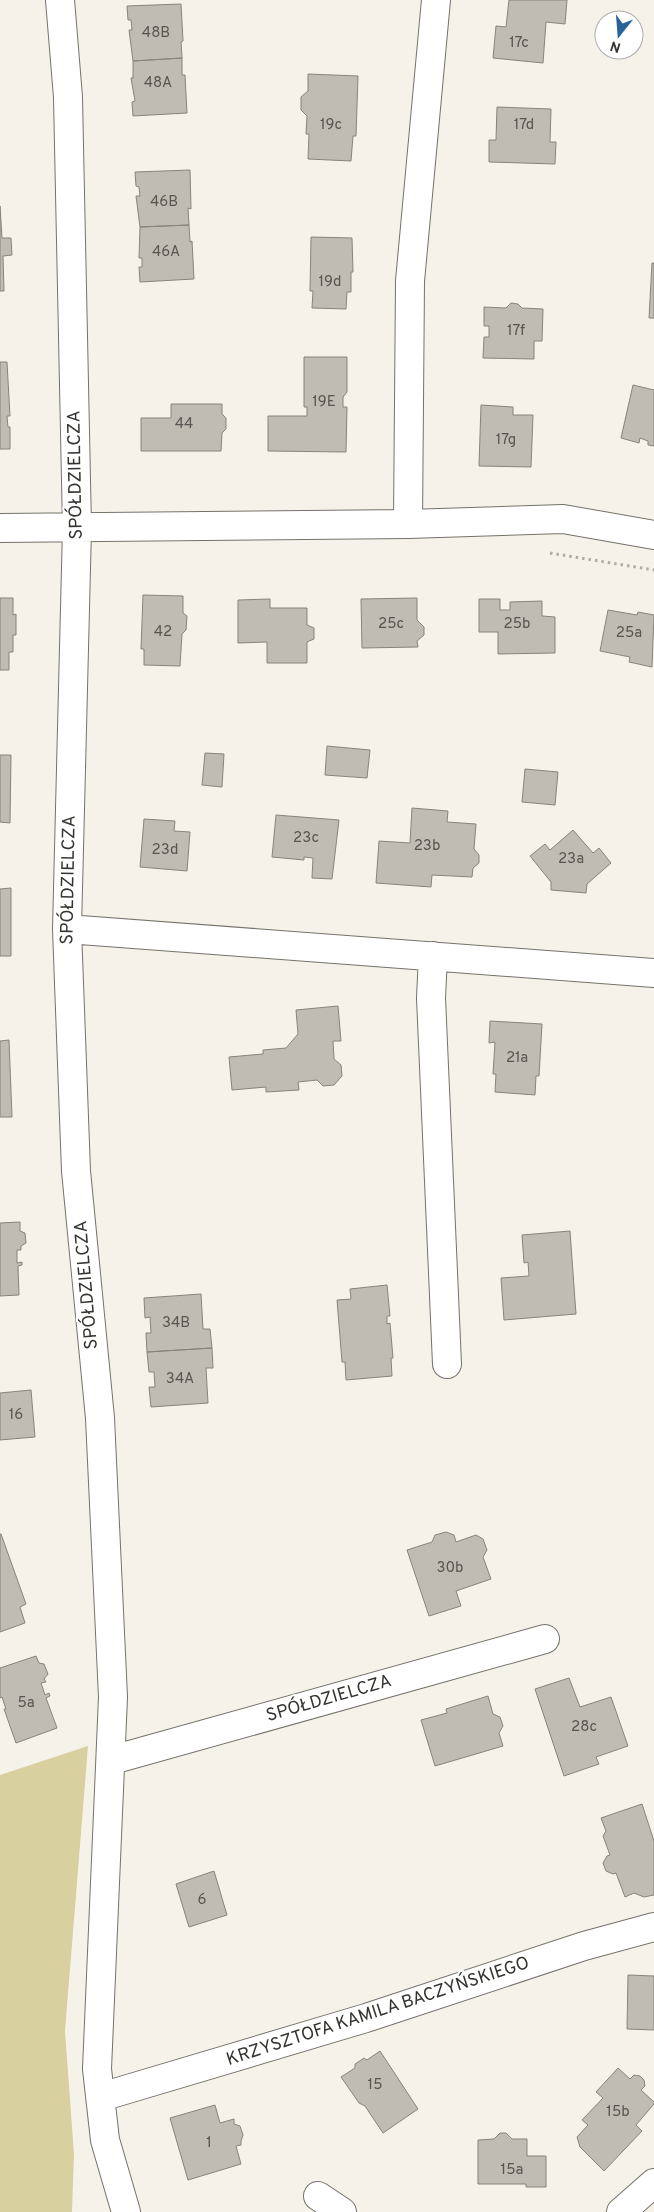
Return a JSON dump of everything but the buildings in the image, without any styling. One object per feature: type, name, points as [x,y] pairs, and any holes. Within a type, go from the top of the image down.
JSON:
[{"type":"street","name":"SPÓŁDZIELCZA","points":[[60,0],[68,98],[77,528],[67,929],[76,1171],[100,1418],[113,1697],[112,1760],[97,2068],[105,2140],[126,2212]]},
{"type":"street","points":[[408,524],[410,281],[436,0]]},
{"type":"street","points":[[0,528],[408,524],[563,519],[654,535]]},
{"type":"street","points":[[67,929],[654,973]]},
{"type":"street","points":[[433,956],[431,998],[447,1364]]},
{"type":"street","name":"SPÓŁDZIELCZA","points":[[112,1760],[545,1639]]},
{"type":"street","name":"KRZYSZTOFA KAMILA BACZYŃSKIEGO","points":[[101,2097],[366,2018],[584,1946],[654,1927]]},
{"type":"street","points":[[622,2212],[654,2183]]},
{"type":"street","points":[[318,2196],[342,2212]]},
{"type":"shaded area","points":[[88,1746],[65,2031],[74,2154],[72,2212],[0,2212],[0,1775]]}]
